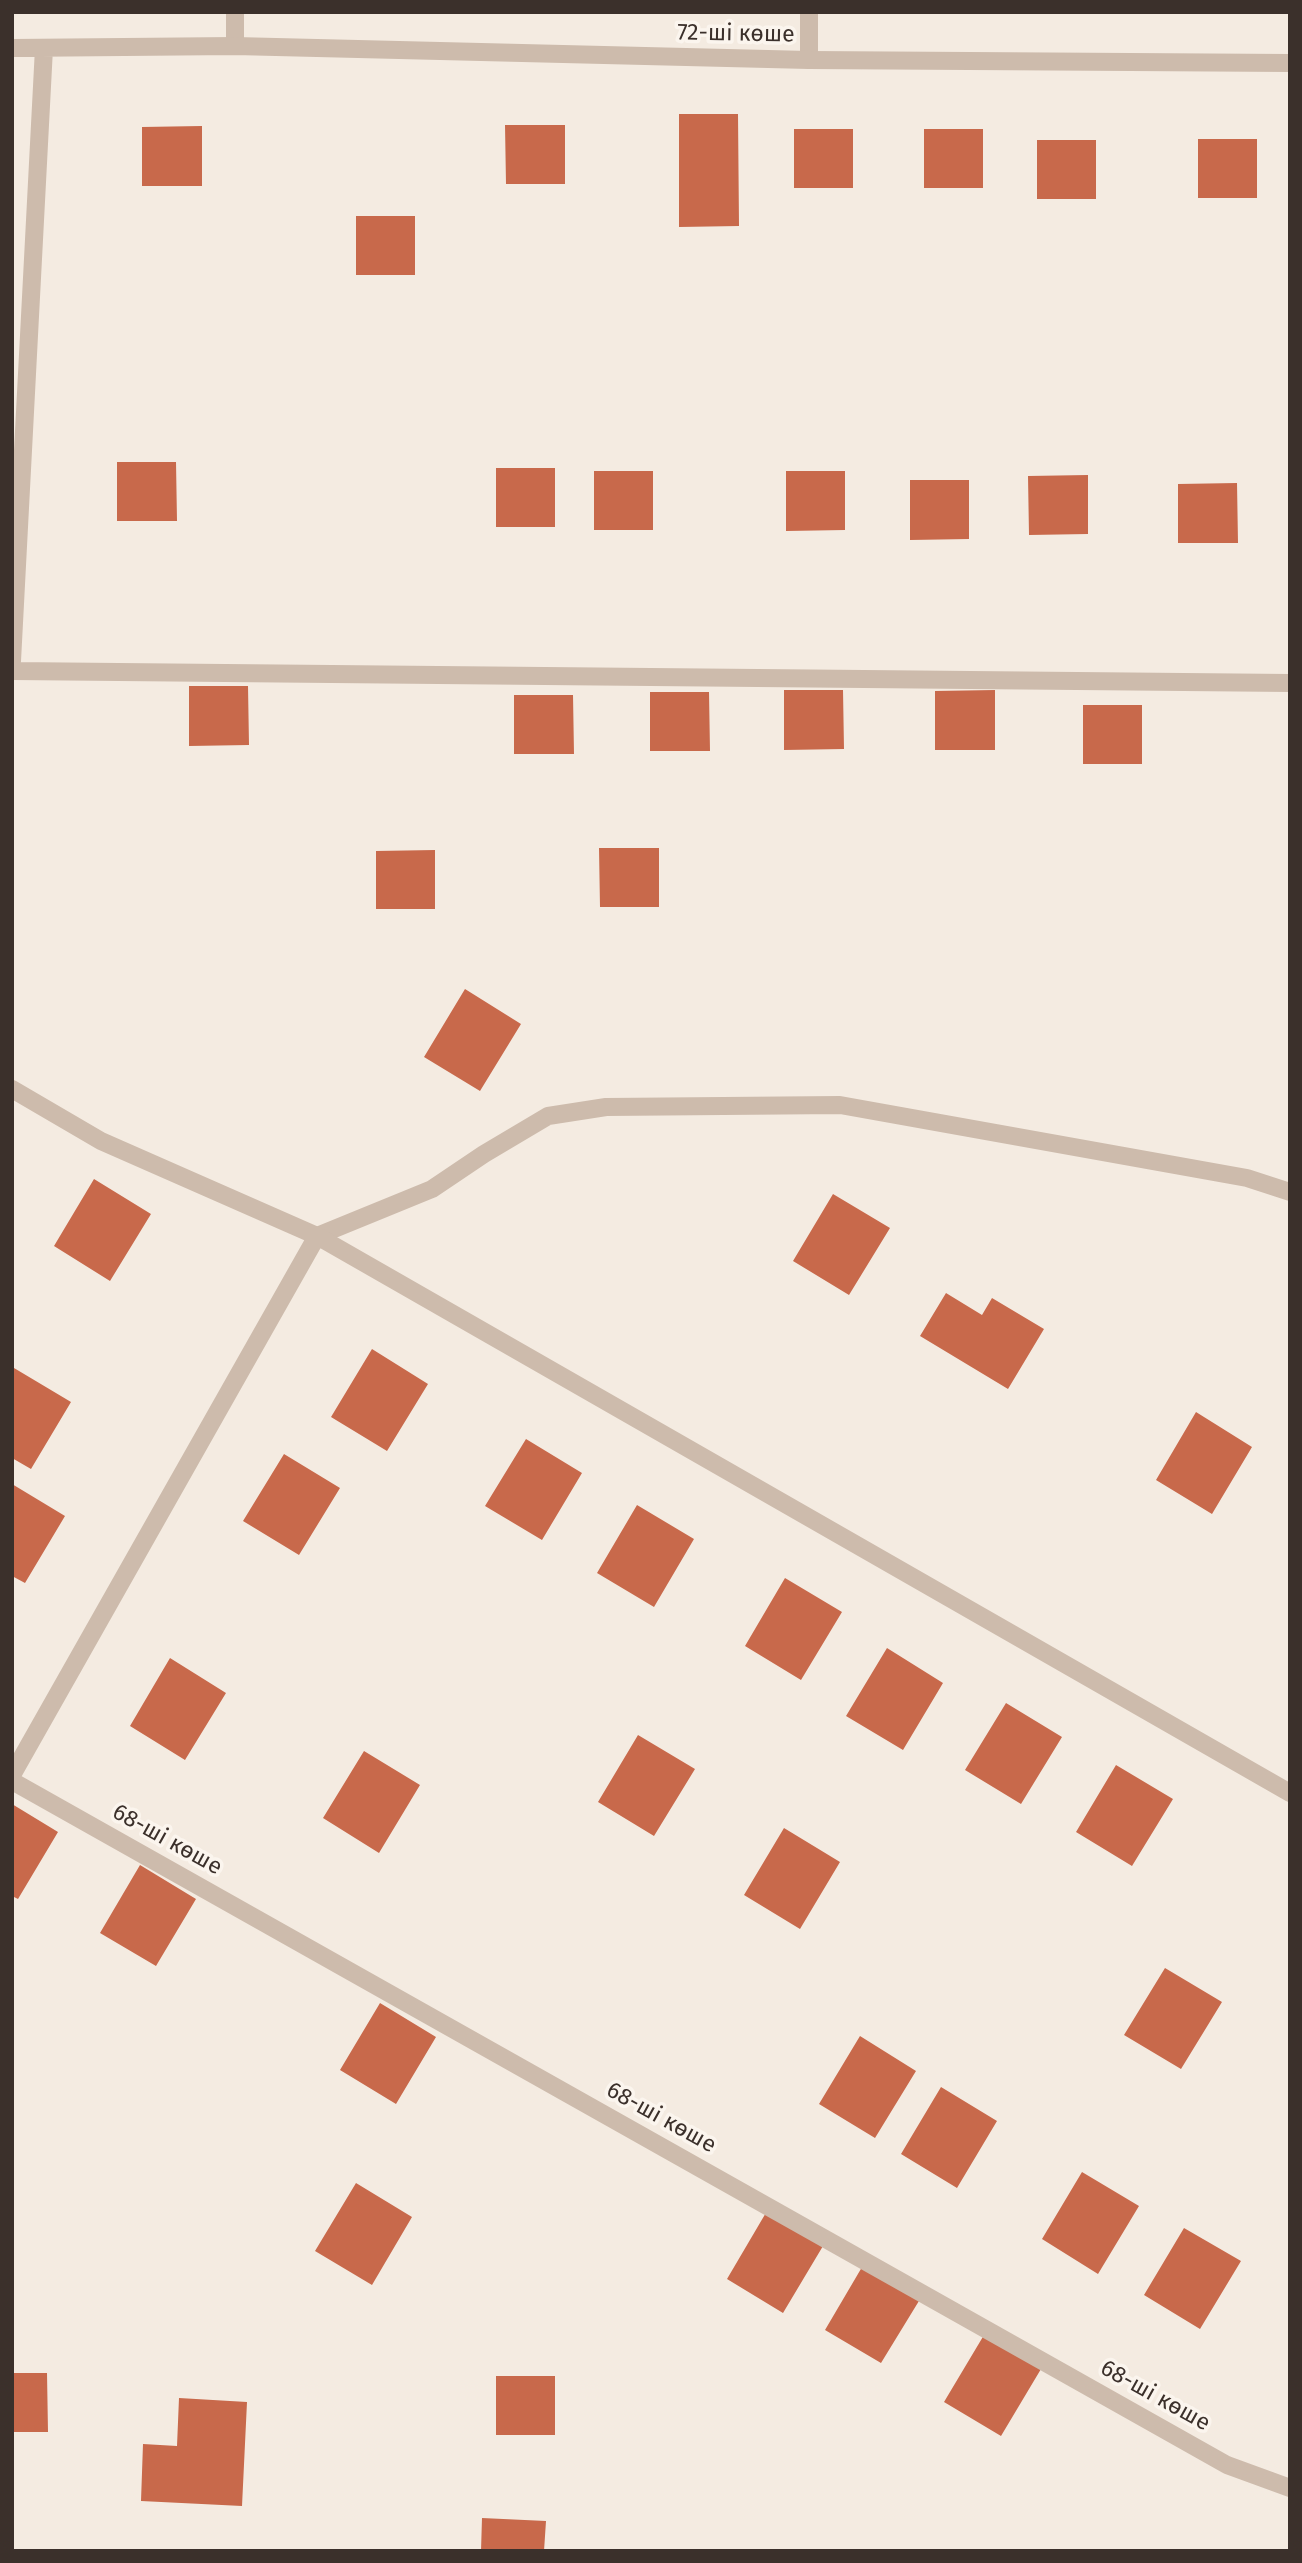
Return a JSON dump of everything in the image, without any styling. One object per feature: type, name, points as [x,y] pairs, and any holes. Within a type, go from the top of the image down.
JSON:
[{"type":"street","points":[[235,12],[235,46]]},
{"type":"street","points":[[809,12],[809,60]]},
{"type":"street","name":"72-ші көше","points":[[12,48],[235,46],[809,60],[1290,63]]},
{"type":"street","points":[[12,661],[44,48]]},
{"type":"street","points":[[12,671],[1290,683]]},
{"type":"street","points":[[12,1089],[101,1141],[317,1236],[1290,1793]]},
{"type":"street","points":[[12,1775],[317,1236],[432,1189],[548,1116],[606,1107],[840,1105],[1247,1178],[1290,1192]]},
{"type":"street","name":"68-ші көше","points":[[12,1781],[1227,2465],[1290,2488]]},
{"type":"building","points":[[679,114],[738,114],[739,226],[679,227]]},
{"type":"building","points":[[505,125],[565,125],[565,184],[506,184]]},
{"type":"building","points":[[202,126],[202,186],[142,186],[142,127]]},
{"type":"building","points":[[794,129],[853,129],[853,188],[794,188]]},
{"type":"building","points":[[924,129],[983,129],[983,188],[924,188]]},
{"type":"building","points":[[1198,139],[1257,139],[1257,198],[1198,198]]},
{"type":"building","points":[[1037,140],[1096,140],[1096,199],[1037,199]]},
{"type":"building","points":[[356,216],[415,216],[415,275],[356,275]]},
{"type":"building","points":[[117,462],[176,462],[177,521],[117,521]]},
{"type":"building","points":[[496,468],[555,468],[555,527],[496,527]]},
{"type":"building","points":[[594,471],[653,471],[653,530],[594,530]]},
{"type":"building","points":[[786,471],[845,471],[845,530],[786,531]]},
{"type":"building","points":[[1088,475],[1088,534],[1029,535],[1028,476]]},
{"type":"building","points":[[910,480],[969,480],[969,539],[910,540]]},
{"type":"building","points":[[1237,483],[1238,543],[1178,543],[1178,484]]},
{"type":"building","points":[[189,686],[248,686],[249,745],[189,746]]},
{"type":"building","points":[[784,690],[843,690],[844,749],[784,750]]},
{"type":"building","points":[[995,690],[995,750],[935,750],[935,691]]},
{"type":"building","points":[[650,692],[709,692],[710,751],[650,751]]},
{"type":"building","points":[[514,695],[573,695],[574,754],[514,754]]},
{"type":"building","points":[[1083,705],[1142,705],[1142,764],[1083,764]]},
{"type":"building","points":[[599,848],[659,848],[659,907],[600,907]]},
{"type":"building","points":[[435,850],[435,909],[376,909],[376,851]]},
{"type":"building","points":[[465,989],[521,1024],[480,1091],[424,1057]]},
{"type":"building","points":[[94,1179],[151,1214],[110,1281],[54,1246]]},
{"type":"building","points":[[833,1194],[890,1228],[849,1295],[793,1261]]},
{"type":"building","points":[[946,1293],[982,1315],[992,1298],[1044,1329],[1008,1389],[920,1336]]},
{"type":"building","points":[[372,1349],[428,1384],[387,1451],[331,1417]]},
{"type":"building","points":[[14,1368],[71,1402],[31,1469],[12,1458]]},
{"type":"building","points":[[1196,1412],[1252,1447],[1212,1514],[1156,1480]]},
{"type":"building","points":[[526,1439],[582,1473],[542,1540],[485,1506]]},
{"type":"building","points":[[284,1454],[340,1488],[299,1555],[243,1521]]},
{"type":"building","points":[[12,1484],[65,1516],[25,1583],[12,1576]]},
{"type":"building","points":[[637,1505],[694,1539],[654,1607],[597,1573]]},
{"type":"building","points":[[785,1578],[842,1612],[801,1680],[745,1646]]},
{"type":"building","points":[[887,1648],[943,1683],[903,1750],[846,1716]]},
{"type":"building","points":[[170,1658],[226,1693],[185,1760],[130,1726]]},
{"type":"building","points":[[1006,1703],[1062,1737],[1021,1804],[965,1770]]},
{"type":"building","points":[[638,1735],[695,1769],[654,1836],[598,1802]]},
{"type":"building","points":[[364,1751],[420,1785],[379,1853],[323,1818]]},
{"type":"building","points":[[1116,1765],[1173,1799],[1132,1866],[1076,1832]]},
{"type":"building","points":[[12,1804],[58,1832],[18,1899],[12,1896]]},
{"type":"building","points":[[784,1828],[840,1862],[800,1929],[744,1895]]},
{"type":"building","points":[[140,1865],[196,1899],[156,1966],[100,1933]]},
{"type":"building","points":[[1165,1968],[1222,2002],[1181,2069],[1124,2035]]},
{"type":"building","points":[[380,2003],[436,2037],[396,2104],[340,2070]]},
{"type":"building","points":[[860,2036],[916,2071],[875,2138],[819,2104]]},
{"type":"building","points":[[941,2087],[997,2121],[957,2188],[901,2154]]},
{"type":"building","points":[[1082,2172],[1139,2206],[1098,2274],[1042,2239]]},
{"type":"building","points":[[356,2183],[412,2217],[372,2285],[315,2251]]},
{"type":"building","points":[[767,2211],[823,2246],[783,2313],[727,2279]]},
{"type":"building","points":[[1184,2228],[1241,2261],[1200,2329],[1144,2295]]},
{"type":"building","points":[[865,2262],[922,2296],[881,2363],[825,2330]]},
{"type":"building","points":[[984,2335],[1041,2369],[1001,2436],[944,2402]]},
{"type":"building","points":[[12,2373],[47,2373],[48,2432],[12,2432]]},
{"type":"building","points":[[496,2376],[555,2376],[555,2435],[496,2435]]},
{"type":"building","points":[[179,2398],[247,2402],[242,2506],[141,2501],[143,2444],[177,2446]]},
{"type":"building","points":[[482,2518],[546,2521],[544,2551],[481,2551]]}]
